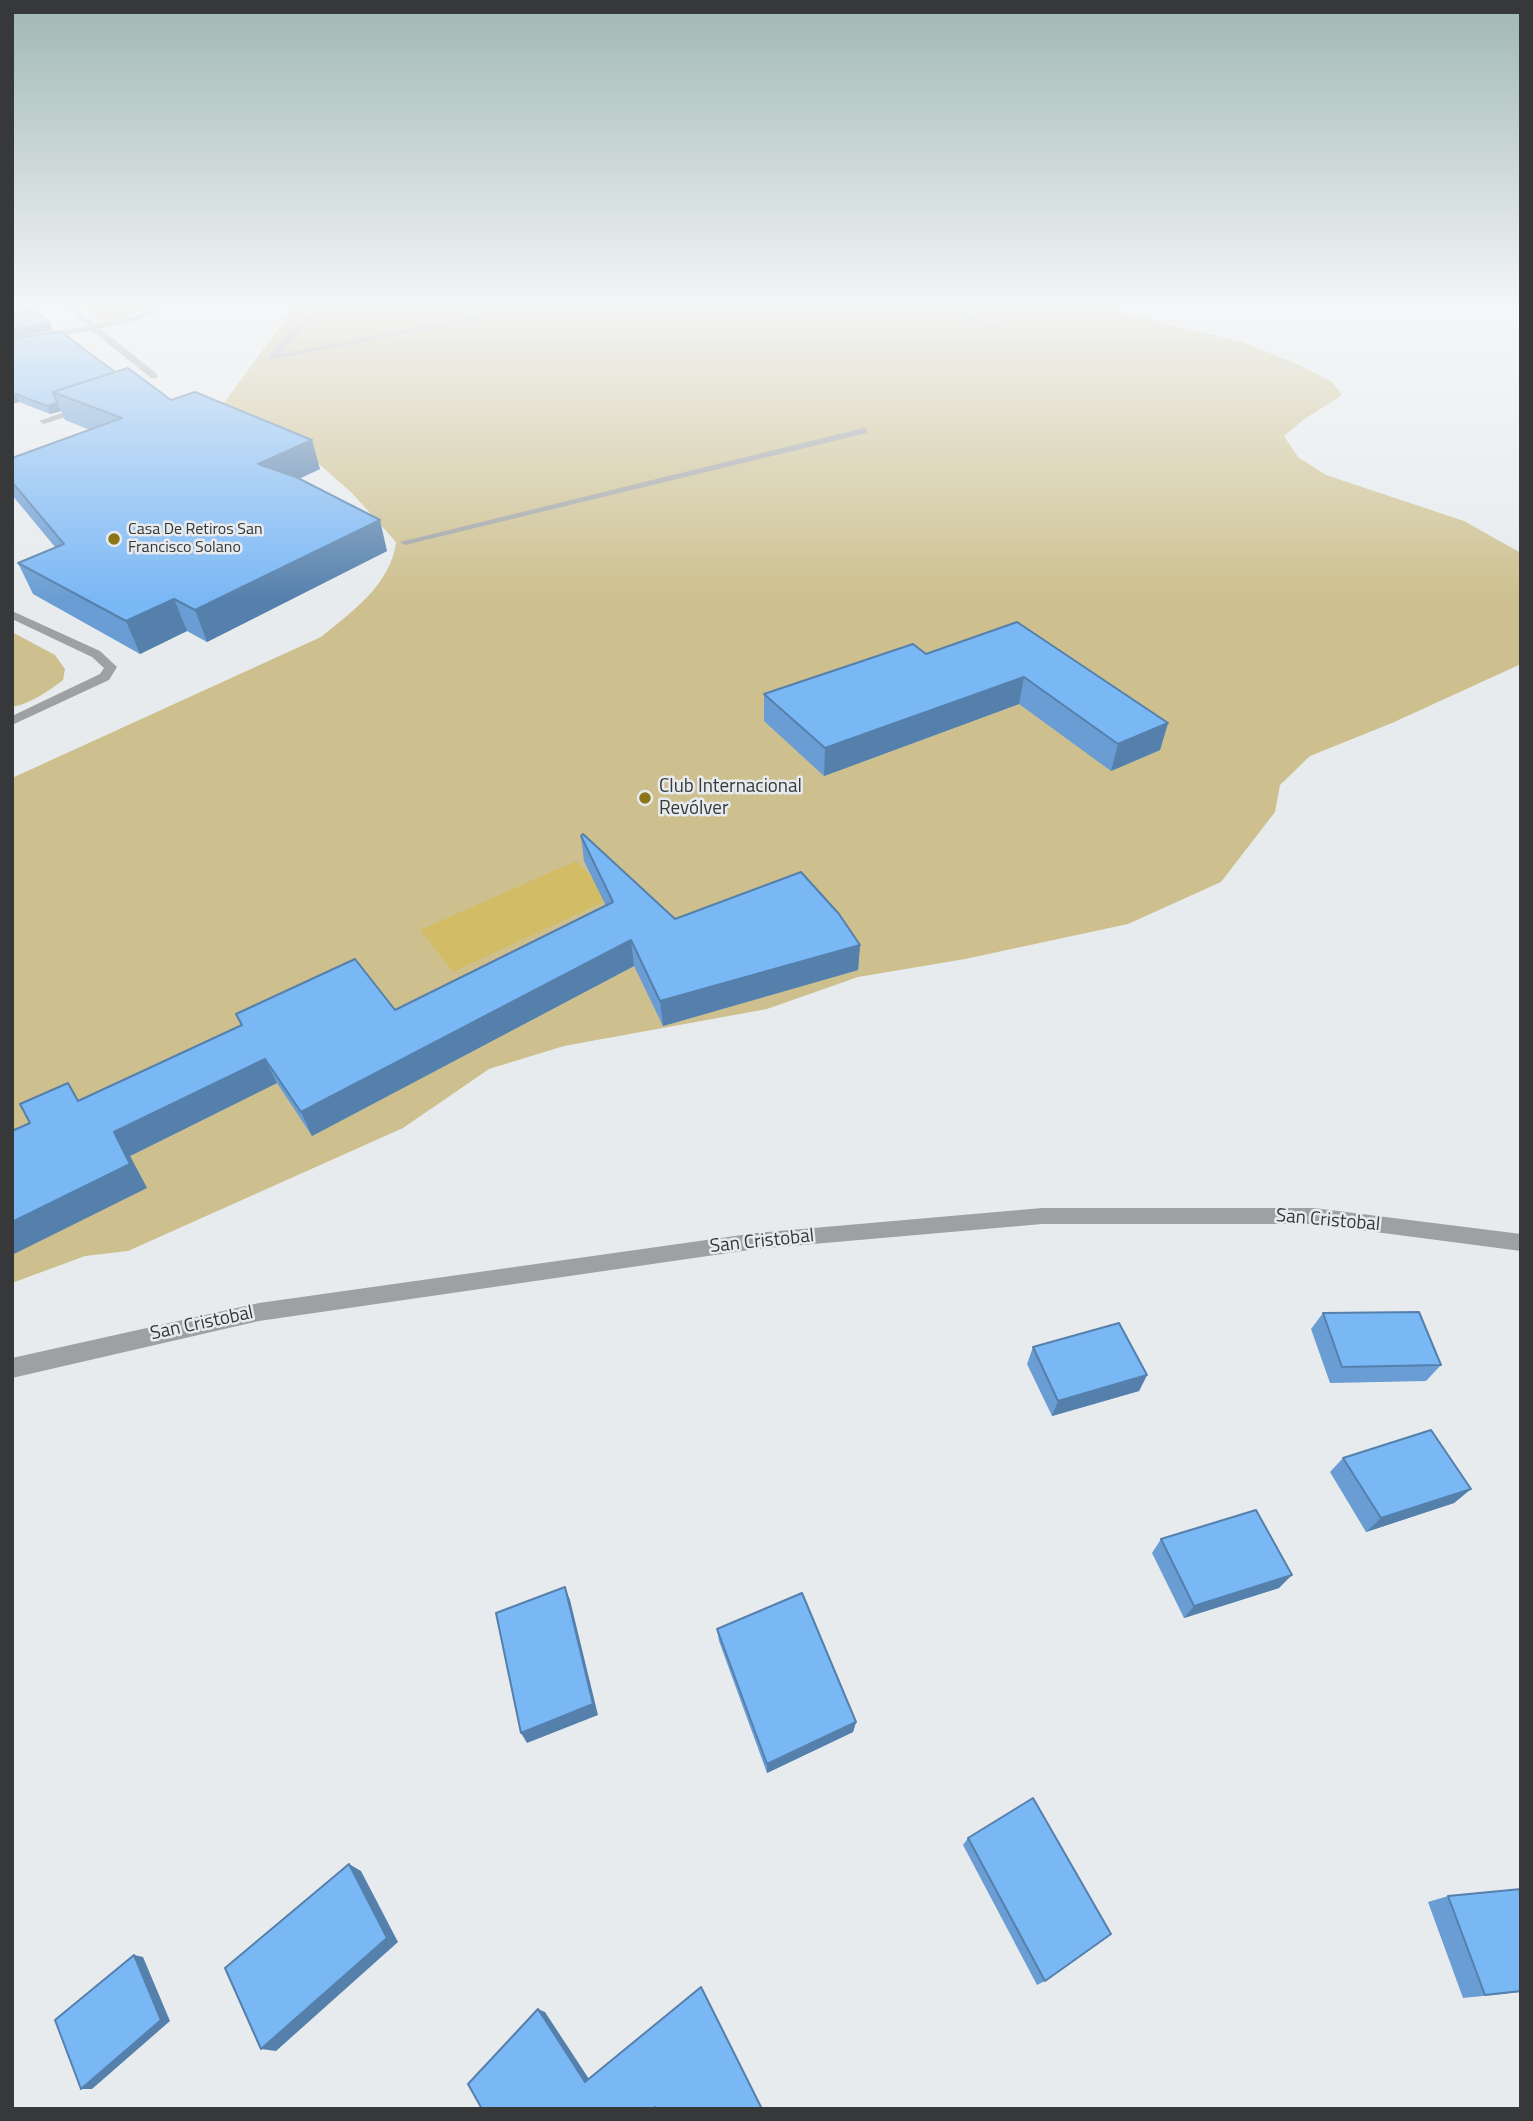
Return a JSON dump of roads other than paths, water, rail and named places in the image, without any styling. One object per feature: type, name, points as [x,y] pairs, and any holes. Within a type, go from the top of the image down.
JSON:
[{"type":"street","points":[[44,421],[94,404]]},
{"type":"street","points":[[405,542],[864,431]]},
{"type":"street","points":[[12,614],[96,654],[111,667],[105,677],[12,721]]},
{"type":"street","name":"San Cristobal","points":[[12,1368],[152,1334],[286,1308],[756,1241],[1042,1216],[1314,1216],[1521,1242]]},
{"type":"place","name":"Casa De Retiros San Francisco Solano","points":[[114,539]]},
{"type":"place","name":"Club Internacional Revólver","points":[[645,798]]}]
